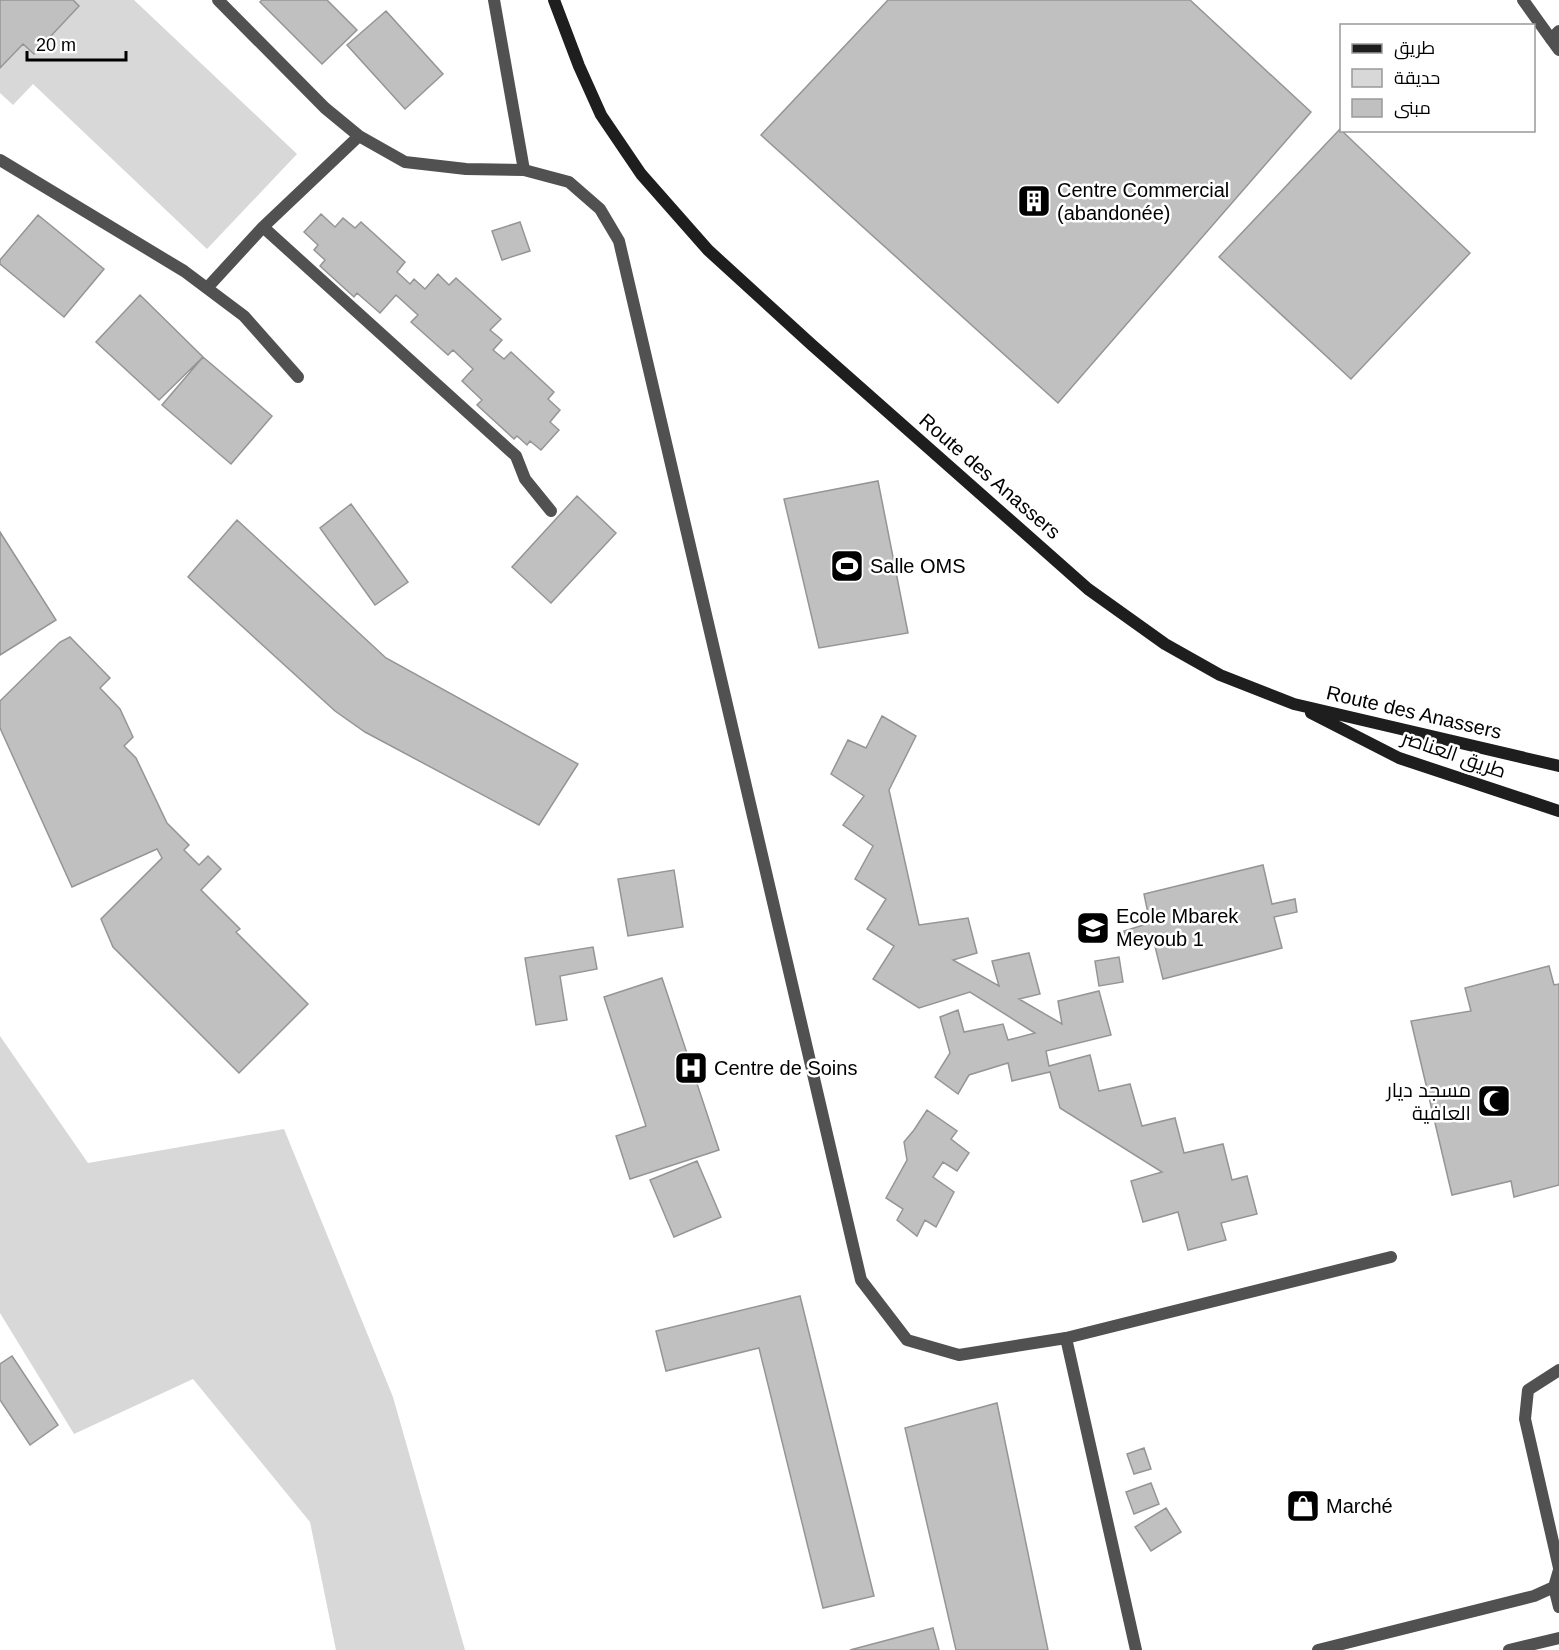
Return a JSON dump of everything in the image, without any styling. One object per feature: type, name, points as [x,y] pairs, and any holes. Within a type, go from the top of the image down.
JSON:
[{"type":"main road","name":"Route des Anassers","points":[[554,0],[579,66],[601,115],[641,174],[708,250],[1088,589],[1165,644],[1211,670],[1294,704],[1559,766]]},
{"type":"main road","name":"طريق العناصر","points":[[1294,704],[1399,758],[1559,810]]},
{"type":"street","points":[[218,0],[325,108],[359,136],[405,162],[466,169],[524,170],[569,182],[600,209],[619,241],[861,1280],[908,1340],[959,1355],[1066,1338],[1391,1257]]},
{"type":"street","points":[[494,0],[524,170]]},
{"type":"street","points":[[1523,0],[1555,35],[1559,50]]},
{"type":"street","points":[[207,288],[263,227],[359,136]]},
{"type":"street","points":[[0,160],[184,271],[244,316],[298,377]]},
{"type":"street","points":[[263,227],[516,456],[525,479],[551,510]]},
{"type":"street","points":[[1066,1338],[1136,1650]]},
{"type":"street","points":[[1559,1370],[1528,1390],[1525,1419],[1559,1569],[1554,1587],[1559,1607]]},
{"type":"street","points":[[1318,1650],[1534,1596],[1554,1587]]},
{"type":"street","points":[[1509,1650],[1559,1638]]},
{"type":"green space","points":[[0,0],[134,0],[297,154],[207,249],[33,84],[13,105],[0,93]]},
{"type":"green space","points":[[0,1036],[88,1163],[284,1129],[393,1397],[465,1650],[336,1650],[310,1522],[193,1379],[74,1434],[0,1313]]},
{"type":"building","points":[[0,0],[73,0],[79,6],[34,54],[23,44],[0,68]]},
{"type":"building","points":[[262,0],[327,0],[357,30],[322,64],[260,2]]},
{"type":"building","name":"Centre Commercial (abandonée)","points":[[888,0],[1190,0],[1311,112],[1058,403],[761,135]]},
{"type":"building","points":[[386,11],[443,74],[405,109],[347,45]]},
{"type":"building","points":[[1340,129],[1340,132],[1343,132],[1470,253],[1351,379],[1219,257]]},
{"type":"building","points":[[321,214],[335,227],[343,218],[355,228],[361,222],[405,262],[397,272],[410,284],[414,279],[425,289],[438,274],[449,285],[456,278],[501,319],[490,330],[502,340],[493,350],[504,359],[511,352],[554,392],[548,399],[560,410],[550,422],[559,430],[541,450],[530,441],[527,445],[517,436],[514,439],[477,405],[482,400],[462,381],[473,369],[453,350],[448,355],[411,322],[418,315],[396,295],[380,313],[357,293],[354,297],[320,266],[325,260],[314,250],[318,245],[304,232]]},
{"type":"building","points":[[38,215],[104,269],[64,317],[0,264],[0,260]]},
{"type":"building","points":[[520,222],[530,251],[502,260],[492,231]]},
{"type":"building","points":[[140,295],[203,357],[159,400],[96,342]]},
{"type":"building","points":[[203,357],[272,416],[231,464],[162,405]]},
{"type":"building","name":"Salle OMS","points":[[878,481],[908,633],[819,648],[784,499]]},
{"type":"building","points":[[577,496],[616,533],[551,603],[512,567]]},
{"type":"building","points":[[351,504],[408,582],[375,605],[320,528]]},
{"type":"building","points":[[237,520],[386,658],[578,764],[539,825],[365,732],[335,711],[188,577]]},
{"type":"building","points":[[0,532],[56,620],[0,655]]},
{"type":"building","points":[[70,637],[110,678],[100,688],[120,709],[133,737],[124,746],[136,758],[167,823],[189,845],[184,850],[199,865],[208,856],[221,869],[201,890],[240,929],[236,932],[308,1004],[239,1073],[113,947],[101,919],[162,858],[157,849],[72,887],[0,728],[0,701],[60,642]]},
{"type":"building","points":[[882,716],[916,736],[889,790],[919,925],[968,918],[977,953],[953,960],[999,986],[992,961],[1029,953],[1040,994],[1019,999],[1062,1024],[1058,1001],[1099,991],[1111,1035],[1046,1051],[1049,1066],[1090,1055],[1099,1091],[1130,1084],[1142,1126],[1175,1118],[1184,1153],[1223,1144],[1232,1180],[1247,1176],[1257,1214],[1221,1223],[1226,1240],[1188,1250],[1178,1212],[1143,1222],[1131,1181],[1162,1172],[1060,1108],[1050,1072],[1012,1081],[1008,1063],[969,1075],[958,1094],[935,1077],[950,1053],[940,1017],[958,1010],[964,1032],[1003,1024],[1008,1040],[1035,1033],[970,992],[919,1008],[873,979],[894,946],[867,929],[886,899],[855,879],[873,846],[843,825],[864,796],[831,774],[848,740],[866,748]]},
{"type":"building","points":[[1263,865],[1272,904],[1295,899],[1297,912],[1274,917],[1282,948],[1163,979],[1153,938],[1127,942],[1124,931],[1150,923],[1144,894]]},
{"type":"building","points":[[674,870],[683,927],[628,936],[618,879]]},
{"type":"building","points":[[593,947],[597,969],[560,976],[567,1020],[536,1025],[525,958]]},
{"type":"building","points":[[1119,957],[1123,982],[1099,986],[1095,961]]},
{"type":"building","name":"مسجد ديار العافية","points":[[1549,966],[1554,985],[1559,984],[1559,1185],[1514,1197],[1511,1181],[1452,1195],[1411,1021],[1471,1011],[1465,988]]},
{"type":"building","points":[[662,978],[719,1150],[630,1179],[616,1136],[646,1126],[604,997]]},
{"type":"building","points":[[927,1110],[957,1131],[951,1139],[969,1153],[957,1171],[943,1162],[933,1177],[954,1192],[936,1227],[925,1220],[917,1236],[897,1220],[903,1209],[886,1198],[907,1160],[904,1142]]},
{"type":"building","points":[[697,1161],[721,1217],[674,1237],[650,1180]]},
{"type":"building","points":[[800,1296],[874,1596],[823,1608],[759,1348],[666,1371],[656,1331]]},
{"type":"building","points":[[12,1356],[58,1425],[30,1445],[0,1400],[0,1364]]},
{"type":"building","points":[[997,1403],[1048,1650],[956,1650],[905,1428]]},
{"type":"building","points":[[1144,1448],[1151,1469],[1134,1474],[1127,1454]]},
{"type":"building","points":[[1151,1483],[1159,1504],[1134,1514],[1126,1492]]},
{"type":"building","points":[[1166,1508],[1181,1532],[1151,1551],[1135,1527]]},
{"type":"building","points":[[933,1628],[939,1650],[850,1650]]},
{"type":"place","name":"Centre Commercial (abandonée)","points":[[1034,201]]},
{"type":"place","name":"Salle OMS","points":[[847,566]]},
{"type":"place","name":"Ecole Mbarek Meyoub 1","points":[[1093,928]]},
{"type":"place","name":"Centre de Soins","points":[[691,1068]]},
{"type":"place","name":"مسجد ديار العافية","points":[[1494,1101]]},
{"type":"place","name":"Marché","points":[[1303,1506]]}]
